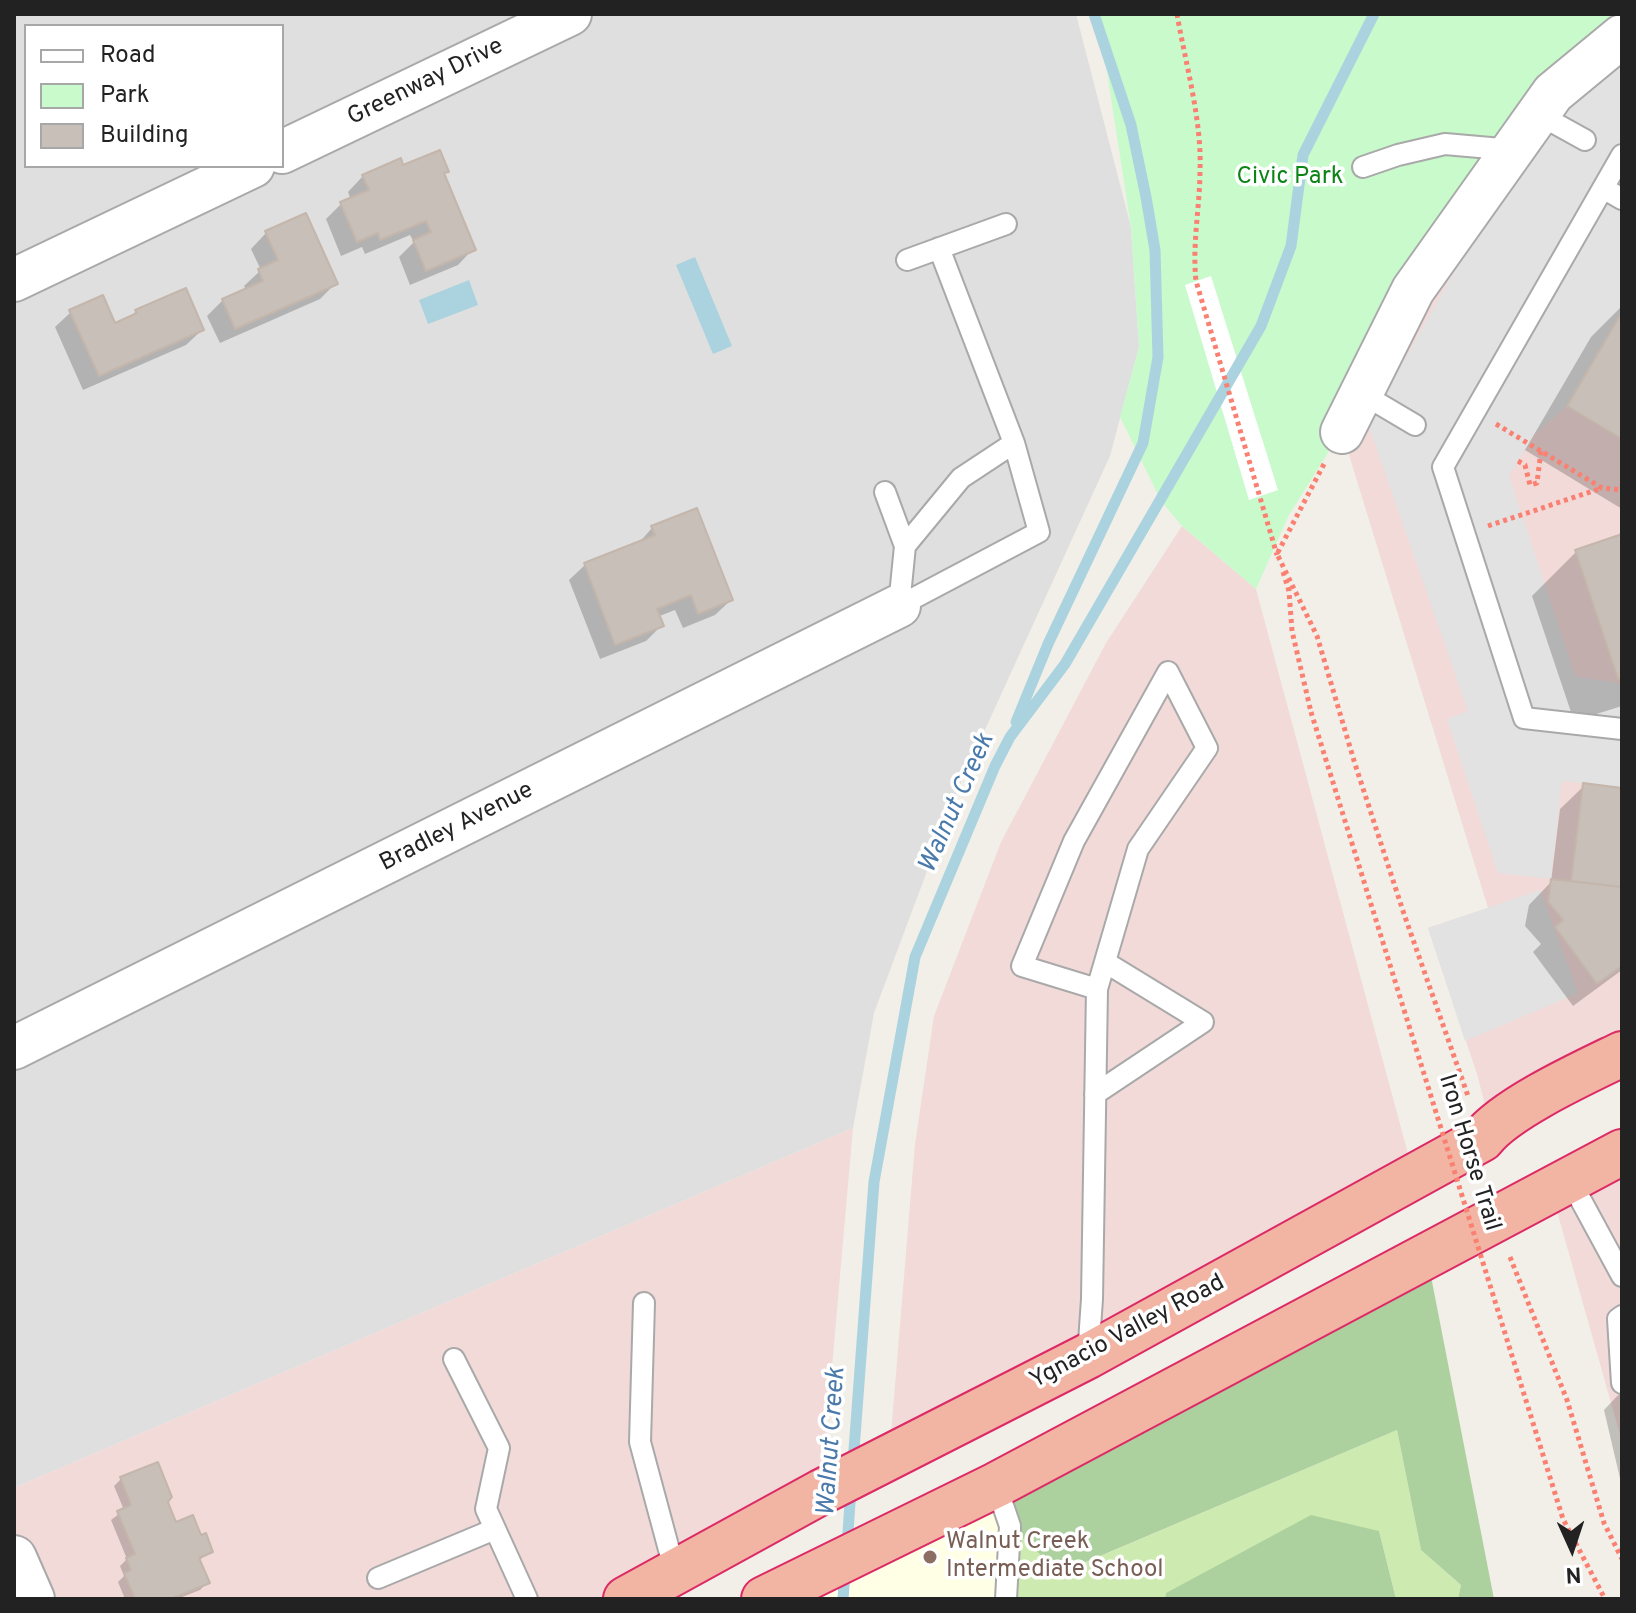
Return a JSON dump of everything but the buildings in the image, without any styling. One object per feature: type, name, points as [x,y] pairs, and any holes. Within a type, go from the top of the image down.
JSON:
[{"type":"highway","name":"Ygnacio Valley Road","points":[[626,1599],[821,1492],[1088,1356],[1482,1139],[1491,1128],[1556,1087],[1622,1054]]},
{"type":"highway","points":[[764,1599],[996,1485],[1601,1165]]},
{"type":"street","name":"Greenway Drive","points":[[284,151],[570,14]]},
{"type":"street","points":[[1342,432],[1413,290],[1553,93],[1622,36]]},
{"type":"street","points":[[14,280],[249,168]]},
{"type":"street","name":"Bradley Avenue","points":[[14,1048],[899,606]]},
{"type":"lane","points":[[1538,114],[1585,140]]},
{"type":"lane","points":[[1363,167],[1445,144],[1513,150]]},
{"type":"lane","points":[[1622,155],[1443,467],[1524,718],[1622,729]]},
{"type":"lane","points":[[1603,188],[1622,199]]},
{"type":"lane","points":[[907,260],[1006,224]]},
{"type":"lane","points":[[899,606],[1039,532],[1014,443],[939,248]]},
{"type":"lane","points":[[1361,393],[1415,425]]},
{"type":"lane","points":[[905,546],[961,478],[1014,443]]},
{"type":"lane","points":[[885,492],[905,546],[899,606]]},
{"type":"lane","points":[[1088,1356],[1092,1299],[1097,989],[1138,849],[1207,748],[1168,672],[1074,841],[1022,966],[1097,989]]},
{"type":"lane","points":[[1095,1094],[1203,1022],[1105,962]]},
{"type":"lane","points":[[1601,1165],[1622,1276]]},
{"type":"lane","points":[[644,1303],[640,1442],[675,1572]]},
{"type":"lane","points":[[1620,1318],[1622,1383]]},
{"type":"lane","points":[[454,1359],[499,1448],[486,1509],[527,1599]]},
{"type":"lane","points":[[996,1485],[1010,1526],[1006,1599]]},
{"type":"lane","points":[[378,1578],[495,1529]]},
{"type":"path","points":[[1177,14],[1201,166],[1193,252],[1196,281],[1277,554],[1317,636],[1404,914],[1482,1139]]},
{"type":"path","points":[[1474,412],[1602,488]]},
{"type":"path","points":[[1277,554],[1342,432]]},
{"type":"path","points":[[1518,461],[1525,465],[1530,485],[1537,483],[1541,451]]},
{"type":"path","points":[[1464,534],[1602,488],[1622,490]]},
{"type":"path","name":"Iron Horse Trail","points":[[1277,554],[1289,591],[1292,631],[1311,712],[1563,1519],[1605,1599]]},
{"type":"path","points":[[1496,1220],[1567,1400],[1604,1523],[1622,1559]]},
{"type":"shaded area","points":[[14,14],[1076,14],[1131,227],[1139,347],[1110,456],[957,791],[874,1013],[853,1128],[14,1488]]},
{"type":"shaded area","points":[[1622,36],[1622,1054],[1491,1128],[1477,1074],[1428,928],[1488,908],[1342,432],[1413,290]]},
{"type":"shaded area","points":[[1622,59],[1622,312],[1567,406],[1535,434],[1509,476],[1575,676],[1622,684],[1622,788],[1562,781],[1551,879],[1498,873],[1447,719],[1468,711],[1368,424],[1453,274],[1570,98]]},
{"type":"shaded area","points":[[1182,526],[1256,589],[1414,1176],[889,1458],[915,1144],[934,1016],[1001,842],[1106,643]]},
{"type":"shaded area","points":[[1540,890],[1578,993],[1465,1041],[1428,928]]},
{"type":"shaded area","points":[[853,1128],[821,1492],[626,1599],[32,1599],[14,1558],[14,1488]]},
{"type":"shaded area","points":[[1622,1159],[1622,1442],[1551,1190]]},
{"type":"shaded area","name":"Walnut Creek Intermediate School","points":[[996,1485],[1006,1599],[764,1599]]},
{"type":"green space","name":"Civic Park","points":[[1098,14],[1622,14],[1622,36],[1553,93],[1289,515],[1256,589],[1182,526],[1161,501],[1120,417],[1139,347],[1131,227]]},
{"type":"green space","points":[[1427,1256],[1494,1599],[1458,1599],[1461,1585],[1421,1550],[1397,1430],[1060,1573],[1010,1526],[996,1485]]},
{"type":"green space","points":[[1397,1430],[1421,1550],[1461,1585],[1458,1599],[1396,1599],[1379,1531],[1166,1593],[1165,1599],[1006,1599],[1010,1526],[1070,1569]]},
{"type":"green space","points":[[1311,1515],[1379,1531],[1396,1599],[1165,1599],[1166,1593]]},
{"type":"water","points":[[695,257],[732,346],[713,354],[676,265]]},
{"type":"water","points":[[469,280],[478,305],[428,324],[419,300]]},
{"type":"pier","points":[[1211,276],[1278,490],[1249,500],[1185,285]]},
{"type":"waterway","points":[[1016,722],[1048,644],[1143,443],[1158,357],[1155,250],[1146,197],[1131,125],[1094,14]]},
{"type":"waterway","name":"Walnut Creek","points":[[853,1463],[874,1182],[915,957],[1010,737],[1065,664],[1261,326],[1291,246],[1303,155],[1374,14]]},
{"type":"waterway","name":"Walnut Creek","points":[[847,1547],[851,1488]]},
{"type":"waterway","name":"Walnut Creek","points":[[843,1599],[845,1572]]},
{"type":"place","name":"Walnut Creek Intermediate School","points":[[930,1557]]}]
